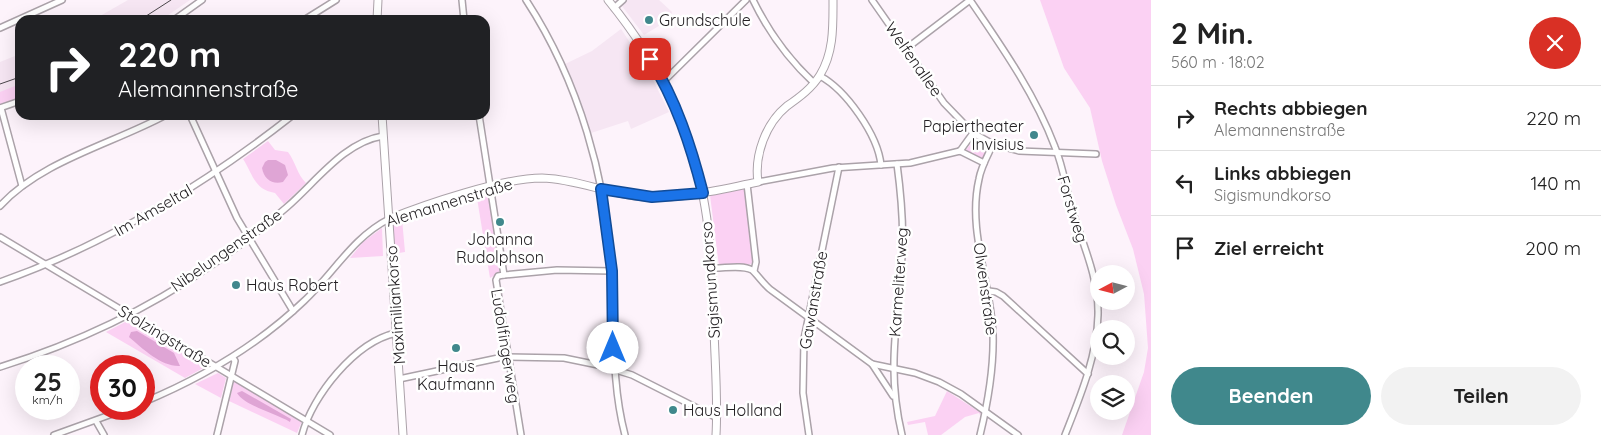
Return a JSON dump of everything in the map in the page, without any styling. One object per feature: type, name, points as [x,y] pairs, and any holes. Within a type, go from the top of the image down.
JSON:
[{"type":"street","points":[[29,15],[62,0]]},
{"type":"street","points":[[181,15],[202,0]]},
{"type":"street","points":[[312,15],[336,0]]},
{"type":"street","points":[[377,15],[378,0]]},
{"type":"street","points":[[462,0],[464,15]]},
{"type":"street","points":[[526,0],[558,60],[572,92],[587,131],[601,189],[612,271],[614,369],[618,404],[625,435]]},
{"type":"street","name":"Sigismundkorso","points":[[608,0],[641,45],[663,82],[686,134],[703,193],[712,268],[716,435]]},
{"type":"street","points":[[614,8],[623,0]]},
{"type":"street","points":[[663,82],[746,0]]},
{"type":"street","points":[[753,0],[770,31],[787,56],[814,83]]},
{"type":"street","points":[[758,182],[760,153],[768,129],[778,115],[814,83],[820,76],[826,63],[832,41],[833,0]]},
{"type":"street","name":"Welfenallee","points":[[872,0],[952,114],[974,133],[993,144],[1024,152],[1096,154]]},
{"type":"street","points":[[907,48],[970,0]]},
{"type":"street","name":"Forstweg","points":[[970,0],[1024,83],[1058,154],[1066,190],[1092,269],[1097,297],[1097,328],[1088,374],[1065,435]]},
{"type":"street","points":[[0,28],[15,21]]},
{"type":"street","points":[[820,76],[839,91],[857,112],[876,146],[881,165]]},
{"type":"street","points":[[15,103],[1,108],[22,186]]},
{"type":"street","points":[[0,206],[22,186],[53,167],[114,141],[156,120]]},
{"type":"street","points":[[192,120],[215,174],[248,239],[293,311]]},
{"type":"street","name":"Im Amseltal","points":[[0,282],[45,265],[115,233],[215,174],[287,120]]},
{"type":"street","name":"Maximiliankorso","points":[[382,120],[403,435]]},
{"type":"street","name":"Ludolfingerweg","points":[[479,120],[504,275],[498,276],[496,280],[521,435]]},
{"type":"street","points":[[974,133],[960,151],[984,163]]},
{"type":"street","name":"Nibelungenstraße","points":[[0,367],[63,344],[128,314],[171,291],[248,239],[342,156],[364,142],[383,136]]},
{"type":"street","name":"Olwenstraße","points":[[980,435],[985,411],[993,345],[989,291],[980,252],[976,210],[978,181],[993,144]]},
{"type":"street","name":"Alemannenstraße","points":[[155,397],[218,367],[262,337],[315,290],[362,237],[389,220],[490,187],[541,178],[573,181],[601,189],[652,197],[703,193],[839,167],[920,161],[960,151]]},
{"type":"street","name":"Karmeliterweg","points":[[897,164],[902,247],[893,368],[895,399],[902,435]]},
{"type":"street","name":"Gawanstraße","points":[[809,435],[802,375],[807,318],[839,167]]},
{"type":"street","points":[[747,184],[756,262],[754,271]]},
{"type":"street","name":"Stolzingstraße","points":[[0,238],[330,435]]},
{"type":"street","points":[[712,268],[744,268],[754,271],[760,281],[807,318],[872,364],[893,368],[939,382],[985,411],[1018,435]]},
{"type":"street","points":[[504,275],[558,270],[612,271]]},
{"type":"street","points":[[989,291],[1003,296],[1088,374]]},
{"type":"street","points":[[302,435],[307,420],[327,386],[343,367],[367,347],[396,333]]},
{"type":"street","points":[[399,379],[459,365],[508,357],[564,358],[614,369],[649,383],[717,418]]},
{"type":"street","points":[[217,435],[235,361],[233,358]]},
{"type":"street","name":"Karmeliterweg","points":[[872,364],[895,399]]},
{"type":"street","points":[[54,435],[96,421],[104,435]]},
{"type":"shaded area","points":[[128,0],[190,0],[168,15],[102,15]]},
{"type":"shaded area","points":[[628,0],[659,0],[672,12],[670,19],[644,35],[622,6]]},
{"type":"shaded area","points":[[1040,0],[1151,0],[1151,435],[1122,435],[1127,420],[1135,420],[1135,398],[1144,372],[1148,348],[1144,294],[1133,249],[1102,161],[1090,108],[1064,68]]},
{"type":"shaded area","points":[[621,29],[648,70],[669,112],[631,129],[628,121],[591,133],[565,64],[592,51]]},
{"type":"shaded area","points":[[15,56],[15,95],[0,100],[0,62]]},
{"type":"shaded area","points":[[15,86],[15,101],[0,106],[0,92]]},
{"type":"shaded area","points":[[975,138],[989,147],[983,159],[966,150]]},
{"type":"shaded area","points":[[268,141],[275,150],[288,152],[306,183],[284,204],[275,193],[258,185],[243,159]]},
{"type":"shaded area","points":[[268,160],[276,160],[285,165],[288,175],[283,182],[272,182],[265,175],[262,168]]},
{"type":"shaded area","points":[[745,189],[754,261],[751,264],[719,266],[710,195]]},
{"type":"shaded area","points":[[488,194],[500,269],[499,273],[490,278],[477,198]]},
{"type":"shaded area","points":[[402,219],[405,252],[393,254],[392,222]]},
{"type":"shaded area","points":[[382,228],[383,256],[350,258],[363,242]]},
{"type":"shaded area","points":[[129,320],[207,366],[185,378],[155,361],[155,355],[146,355],[106,332]]},
{"type":"shaded area","points":[[137,331],[174,353],[180,366],[166,364],[155,357],[155,355],[152,355],[140,347],[129,337],[131,332]]},
{"type":"shaded area","points":[[218,373],[226,378],[221,398],[195,384]]},
{"type":"shaded area","points":[[234,381],[302,421],[297,433],[229,401]]},
{"type":"shaded area","points":[[242,391],[291,419],[290,422],[253,406],[237,393]]},
{"type":"shaded area","points":[[947,391],[981,413],[980,415],[979,413],[965,417],[941,435],[928,435],[925,422],[908,425],[907,422],[935,416]]},
{"type":"tram line","points":[[148,15],[171,0]]},
{"type":"tram line","points":[[0,84],[15,79]]},
{"type":"place","name":"Grundschule","points":[[649,20]]},
{"type":"place","name":"Papiertheater Invisius","points":[[1034,135]]},
{"type":"place","name":"Johanna Rudolphson","points":[[500,222]]},
{"type":"place","name":"Haus Robert","points":[[236,285]]},
{"type":"place","name":"Haus Kaufmann","points":[[456,348]]},
{"type":"place","name":"Haus Holland","points":[[673,410]]},
{"type":"route","points":[[613,348],[612,271],[601,189],[620,194],[664,198],[703,193],[686,134],[650,59]]}]
